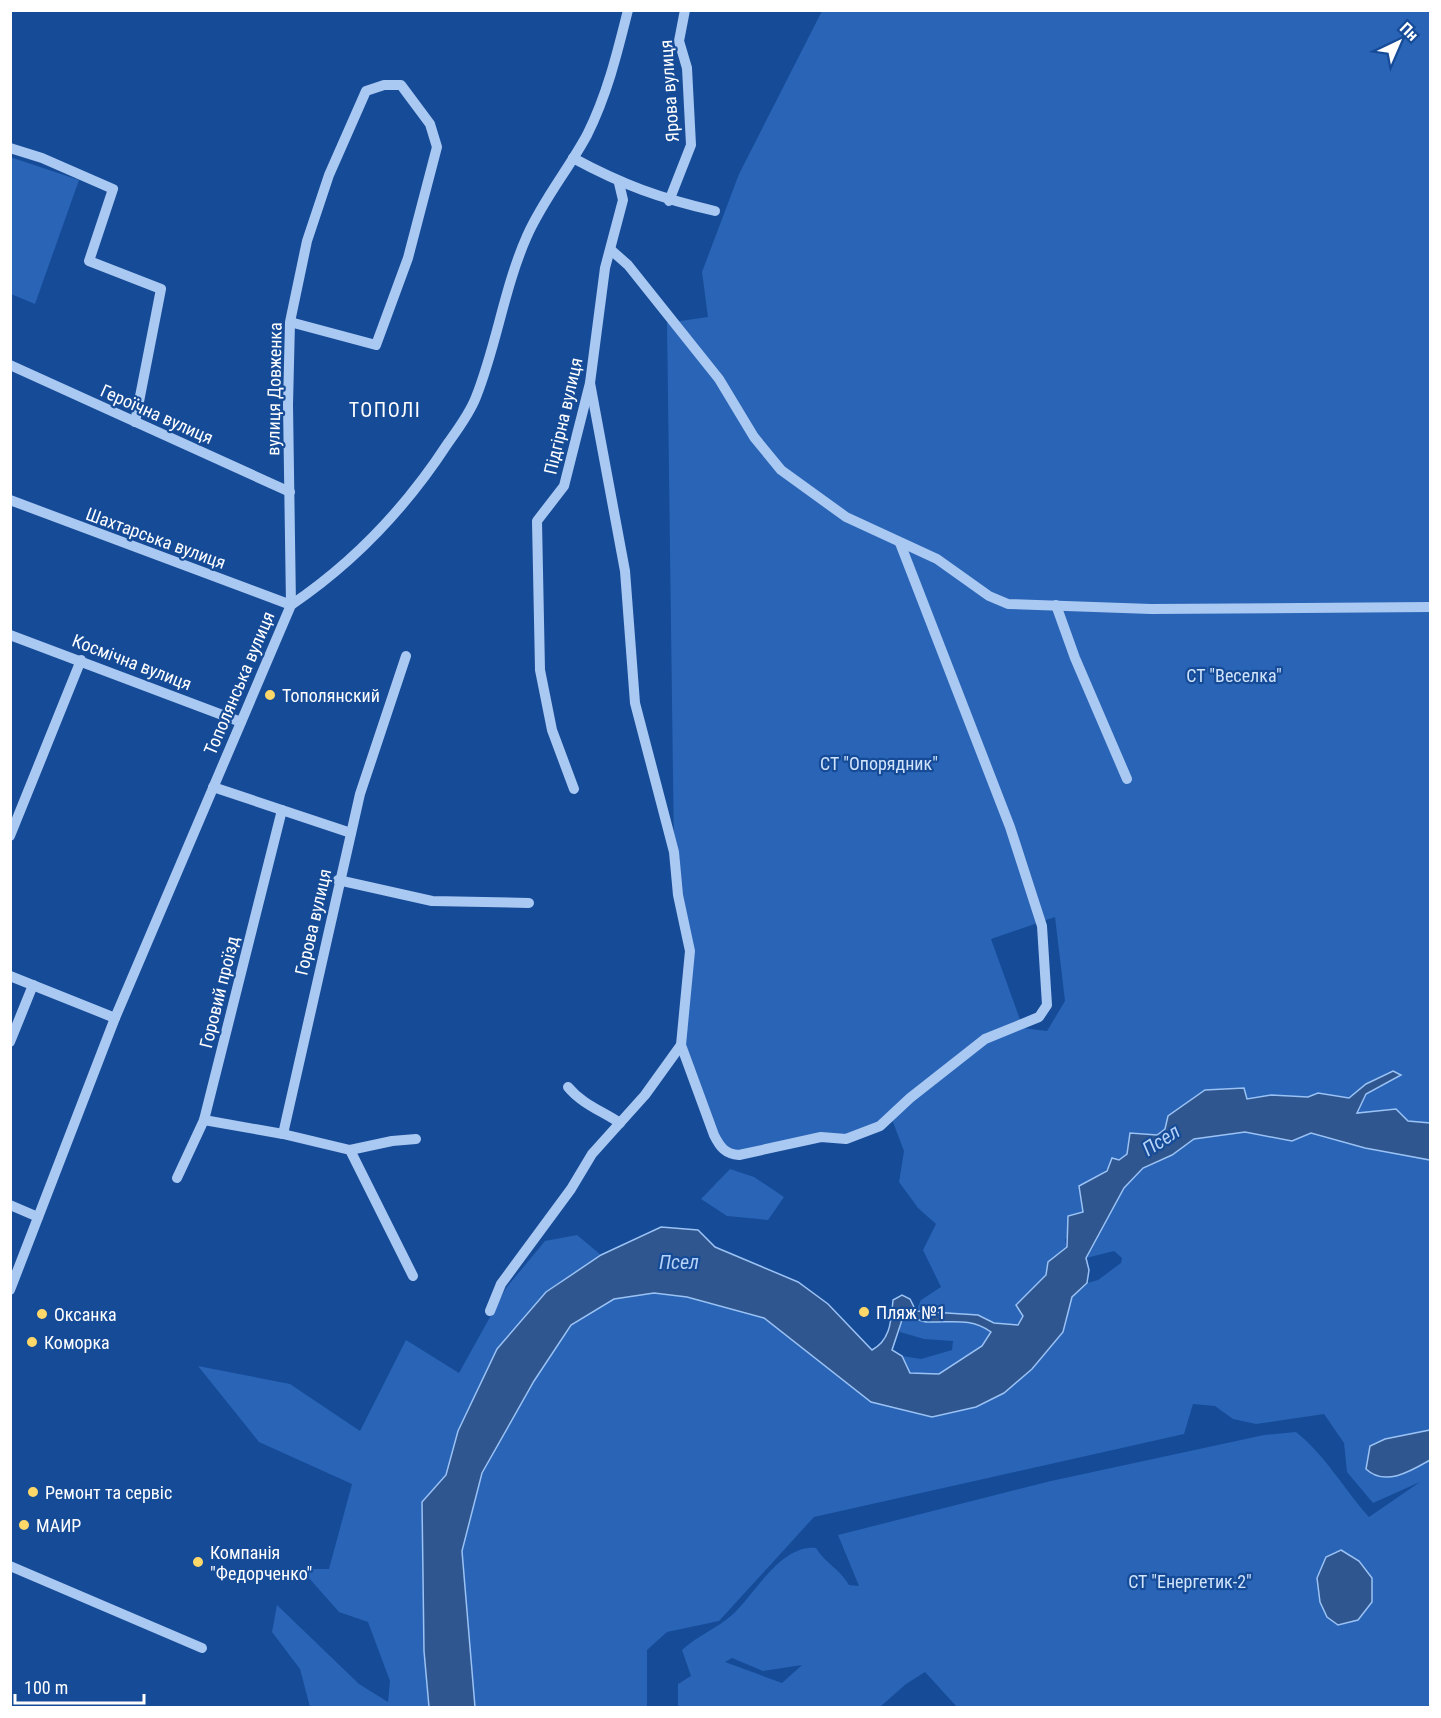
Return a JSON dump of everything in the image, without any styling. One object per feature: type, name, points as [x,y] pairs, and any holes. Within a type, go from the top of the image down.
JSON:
[{"type":"street","name":"Тополянська вулиця","points":[[10,1290],[115,1018],[291,604],[320,585],[373,536],[434,465],[455,432],[479,389],[507,284],[526,237],[544,200],[573,158],[606,96],[628,10]]},
{"type":"street","name":"Ярова вулиця","points":[[669,201],[692,145],[687,68],[679,41],[685,10]]},
{"type":"street","name":"вулиця Довженка","points":[[290,322],[376,345],[408,258],[437,147],[430,124],[401,85],[384,85],[366,91],[329,175],[307,241],[290,322],[288,405],[291,604]]},
{"type":"street","points":[[10,148],[42,158],[113,189],[89,261],[161,289],[135,422]]},
{"type":"street","points":[[573,158],[619,183],[669,201],[714,211]]},
{"type":"street","name":"Підгірна вулиця","points":[[574,789],[552,730],[540,670],[537,520],[564,486],[590,383],[605,268],[623,200],[619,183]]},
{"type":"street","points":[[611,250],[628,265],[719,379],[754,437],[781,470],[846,517],[937,559],[989,596],[1008,604],[1151,609],[1431,607]]},
{"type":"street","name":"Героїчна вулиця","points":[[10,365],[290,492]]},
{"type":"street","points":[[590,383],[625,571],[635,703],[674,852],[678,896],[690,951],[681,1045],[684,1059],[696,1084],[719,1146],[732,1154],[739,1155],[821,1137],[846,1139],[880,1126],[910,1098],[985,1039],[1039,1017],[1046,1011],[1049,995],[1042,926],[1010,827],[900,543]]},
{"type":"street","name":"Шахтарська вулиця","points":[[10,500],[291,604]]},
{"type":"street","points":[[1056,605],[1075,658],[1127,779]]},
{"type":"street","name":"Космічна вулиця","points":[[10,635],[240,722]]},
{"type":"street","name":"Горова вулиця","points":[[283,1134],[338,880],[360,794],[406,656]]},
{"type":"street","points":[[10,836],[81,660]]},
{"type":"street","points":[[213,787],[351,833]]},
{"type":"street","name":"Горовий проїзд","points":[[177,1179],[204,1120],[282,810]]},
{"type":"street","points":[[338,880],[432,902],[529,903]]},
{"type":"street","points":[[10,976],[115,1018]]},
{"type":"street","points":[[10,1042],[33,985]]},
{"type":"street","points":[[490,1311],[501,1284],[571,1189],[592,1154],[645,1095],[681,1045]]},
{"type":"street","points":[[568,1087],[578,1099],[620,1124]]},
{"type":"street","points":[[204,1120],[283,1134],[350,1150],[392,1141],[416,1139]]},
{"type":"street","points":[[350,1150],[413,1276]]},
{"type":"street","points":[[10,1205],[38,1217]]},
{"type":"street","points":[[10,1566],[202,1648]]},
{"type":"green space","points":[[822,11],[1430,11],[1430,1123],[1408,1121],[1396,1109],[1357,1114],[1366,1094],[1400,1075],[1366,1084],[1349,1098],[1318,1093],[1308,1097],[1271,1095],[1247,1099],[1165,1129],[1157,1135],[1139,1134],[1127,1154],[1094,1179],[1084,1213],[1065,1240],[1067,1247],[1048,1262],[1046,1275],[1016,1305],[1023,1317],[1019,1325],[994,1323],[978,1315],[916,1311],[921,1300],[941,1287],[923,1250],[936,1224],[918,1208],[899,1182],[904,1151],[891,1117],[861,1131],[819,1142],[739,1155],[724,1151],[684,1059],[690,951],[674,852],[667,323],[708,317],[702,272],[739,174]],"holes":[[[1055,917],[1065,1001],[1047,1031],[1023,1028],[991,939]]]},
{"type":"green space","points":[[10,157],[79,180],[35,304],[11,294]]},
{"type":"green space","name":"СТ \"Енергетик-2\"","points":[[1245,1132],[1292,1141],[1311,1133],[1365,1148],[1430,1160],[1430,1430],[1386,1439],[1367,1458],[1366,1469],[1373,1475],[1414,1469],[1430,1460],[1430,1707],[957,1707],[925,1672],[906,1684],[880,1707],[678,1707],[678,1684],[691,1676],[682,1650],[732,1615],[770,1572],[791,1554],[803,1549],[816,1548],[849,1585],[859,1586],[838,1535],[1051,1481],[1264,1435],[1296,1432],[1325,1462],[1369,1517],[1420,1482],[1373,1503],[1347,1472],[1344,1443],[1324,1414],[1256,1424],[1233,1419],[1215,1406],[1193,1404],[1184,1434],[814,1517],[719,1621],[667,1632],[647,1650],[647,1707],[475,1707],[462,1551],[482,1473],[534,1381],[571,1325],[614,1299],[654,1293],[687,1297],[764,1318],[871,1402],[932,1417],[976,1407],[1004,1393],[1063,1332],[1072,1297],[1087,1283],[1098,1280],[1121,1263],[1122,1258],[1114,1251],[1086,1258],[1124,1188],[1143,1168],[1172,1155],[1194,1139]],"holes":[[[732,1658],[763,1671],[802,1665],[782,1683],[725,1662]]]},
{"type":"green space","points":[[730,1169],[754,1177],[784,1197],[768,1220],[727,1216],[701,1199]]},
{"type":"green space","points":[[577,1235],[601,1255],[546,1292],[458,1431],[446,1475],[422,1502],[424,1651],[429,1707],[310,1707],[300,1669],[272,1632],[277,1605],[359,1684],[388,1702],[390,1681],[368,1622],[339,1612],[301,1569],[329,1569],[352,1484],[259,1442],[198,1366],[290,1384],[360,1431],[406,1340],[459,1373],[506,1288],[545,1241]]},
{"type":"green space","points":[[903,1314],[926,1322],[967,1323],[991,1332],[982,1346],[939,1374],[909,1373],[902,1356],[921,1359],[952,1350],[953,1341],[924,1339],[900,1332],[899,1324]]},
{"type":"water","name":"Псел","points":[[1393,1071],[1401,1075],[1366,1094],[1357,1113],[1396,1109],[1408,1121],[1430,1123],[1430,1160],[1365,1148],[1311,1133],[1292,1141],[1245,1132],[1194,1139],[1172,1155],[1143,1168],[1124,1188],[1086,1258],[1089,1270],[1087,1283],[1072,1297],[1063,1332],[1032,1369],[1004,1393],[976,1407],[932,1417],[871,1402],[764,1318],[687,1297],[654,1293],[614,1299],[571,1325],[534,1381],[482,1473],[462,1551],[475,1707],[429,1707],[424,1651],[422,1502],[446,1475],[458,1431],[497,1349],[546,1292],[601,1255],[661,1227],[698,1230],[715,1247],[798,1282],[828,1304],[872,1350],[883,1341],[886,1335],[893,1300],[902,1295],[910,1299],[916,1311],[978,1315],[994,1323],[1018,1325],[1023,1316],[1016,1305],[1046,1275],[1048,1262],[1067,1247],[1068,1216],[1083,1212],[1079,1186],[1107,1171],[1112,1158],[1119,1160],[1127,1154],[1130,1133],[1157,1135],[1165,1129],[1168,1116],[1205,1090],[1244,1088],[1247,1099],[1271,1095],[1308,1097],[1318,1093],[1349,1098],[1366,1084]],"holes":[[[904,1314],[926,1322],[975,1324],[991,1332],[982,1346],[939,1374],[910,1373],[902,1356],[892,1350]]]},
{"type":"water","points":[[1430,1430],[1430,1460],[1390,1477],[1381,1477],[1366,1469],[1370,1446],[1385,1439]]},
{"type":"water","points":[[1341,1550],[1359,1561],[1372,1578],[1372,1602],[1358,1620],[1338,1625],[1327,1617],[1320,1602],[1317,1578],[1326,1557]]},
{"type":"place","name":"Тополянский","points":[[270,695]]},
{"type":"place","name":"Пляж №1","points":[[864,1312]]},
{"type":"place","name":"Оксанка","points":[[42,1314]]},
{"type":"place","name":"Коморка","points":[[32,1342]]},
{"type":"place","name":"Ремонт та сервіс","points":[[33,1492]]},
{"type":"place","name":"МАИР","points":[[24,1525]]},
{"type":"place","name":"Компанія \"Федорченко\"","points":[[198,1562]]},
{"type":"district","name":"ТОПОЛІ","points":[[385,410]]},
{"type":"park label","name":"СТ \"Веселка\"","points":[[1234,675]]},
{"type":"park label","name":"СТ \"Опорядник\"","points":[[879,763]]}]
